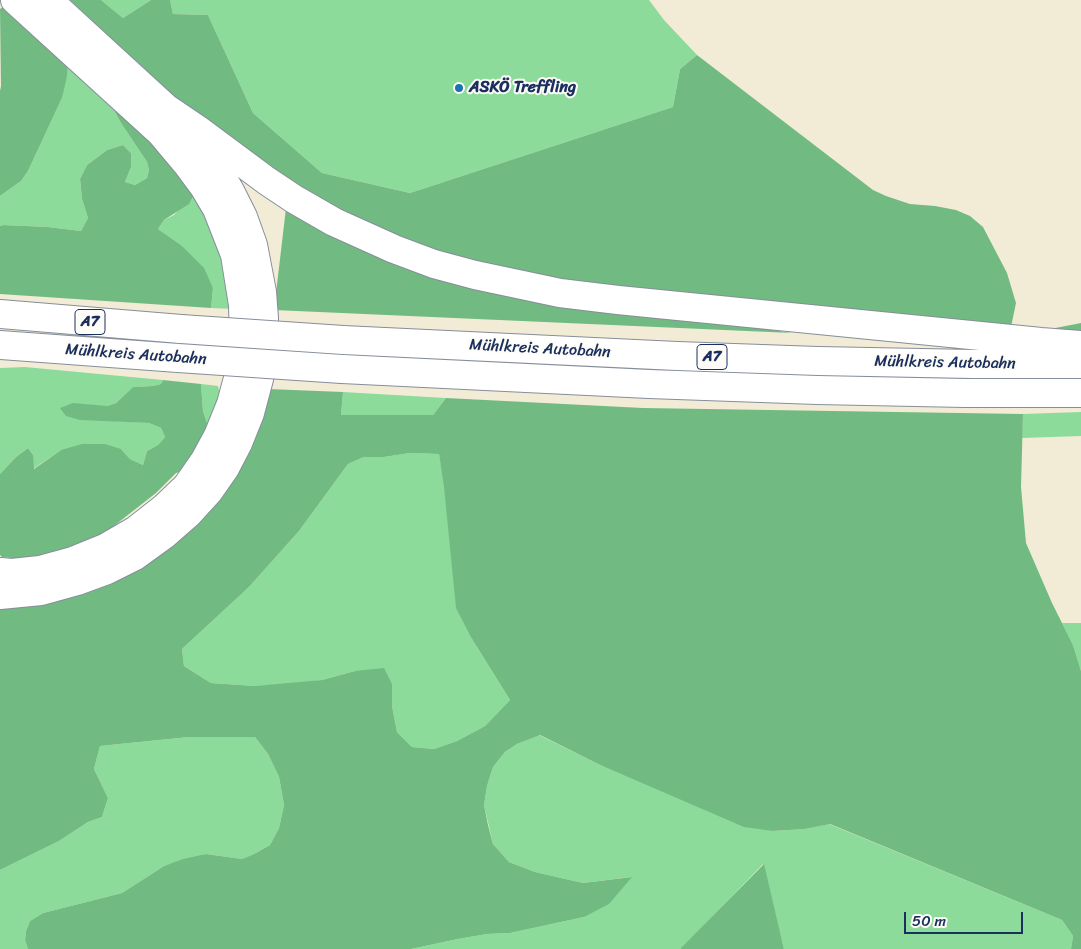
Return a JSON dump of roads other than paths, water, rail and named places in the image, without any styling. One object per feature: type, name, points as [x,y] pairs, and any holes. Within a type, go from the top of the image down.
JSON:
[{"type":"highway","points":[[0,572],[12,573],[40,570],[73,561],[105,548],[128,535],[164,508],[187,486],[205,460],[218,436],[231,404],[240,371],[244,340],[243,305],[235,255],[217,209],[204,187],[188,164],[161,133],[15,0]]},
{"type":"highway","points":[[48,0],[166,108],[294,199],[352,231],[434,264],[513,284],[560,293],[921,331],[1081,345]]},
{"type":"highway","points":[[0,595],[41,591],[77,582],[135,556],[164,535],[188,514],[209,491],[225,468],[250,413],[259,379],[264,346],[262,292],[253,245],[243,217],[216,167],[166,108]]},
{"type":"highway","name":"Mühlkreis Autobahn","points":[[0,314],[343,340],[668,356],[973,364],[1081,364]]},
{"type":"highway","name":"Mühlkreis Autobahn","points":[[0,345],[342,369],[629,383],[808,390],[965,393],[1081,392]]},
{"type":"highway","points":[[0,362],[70,350]]},
{"type":"place","name":"ASKÖ Treffling","points":[[459,88]]}]
